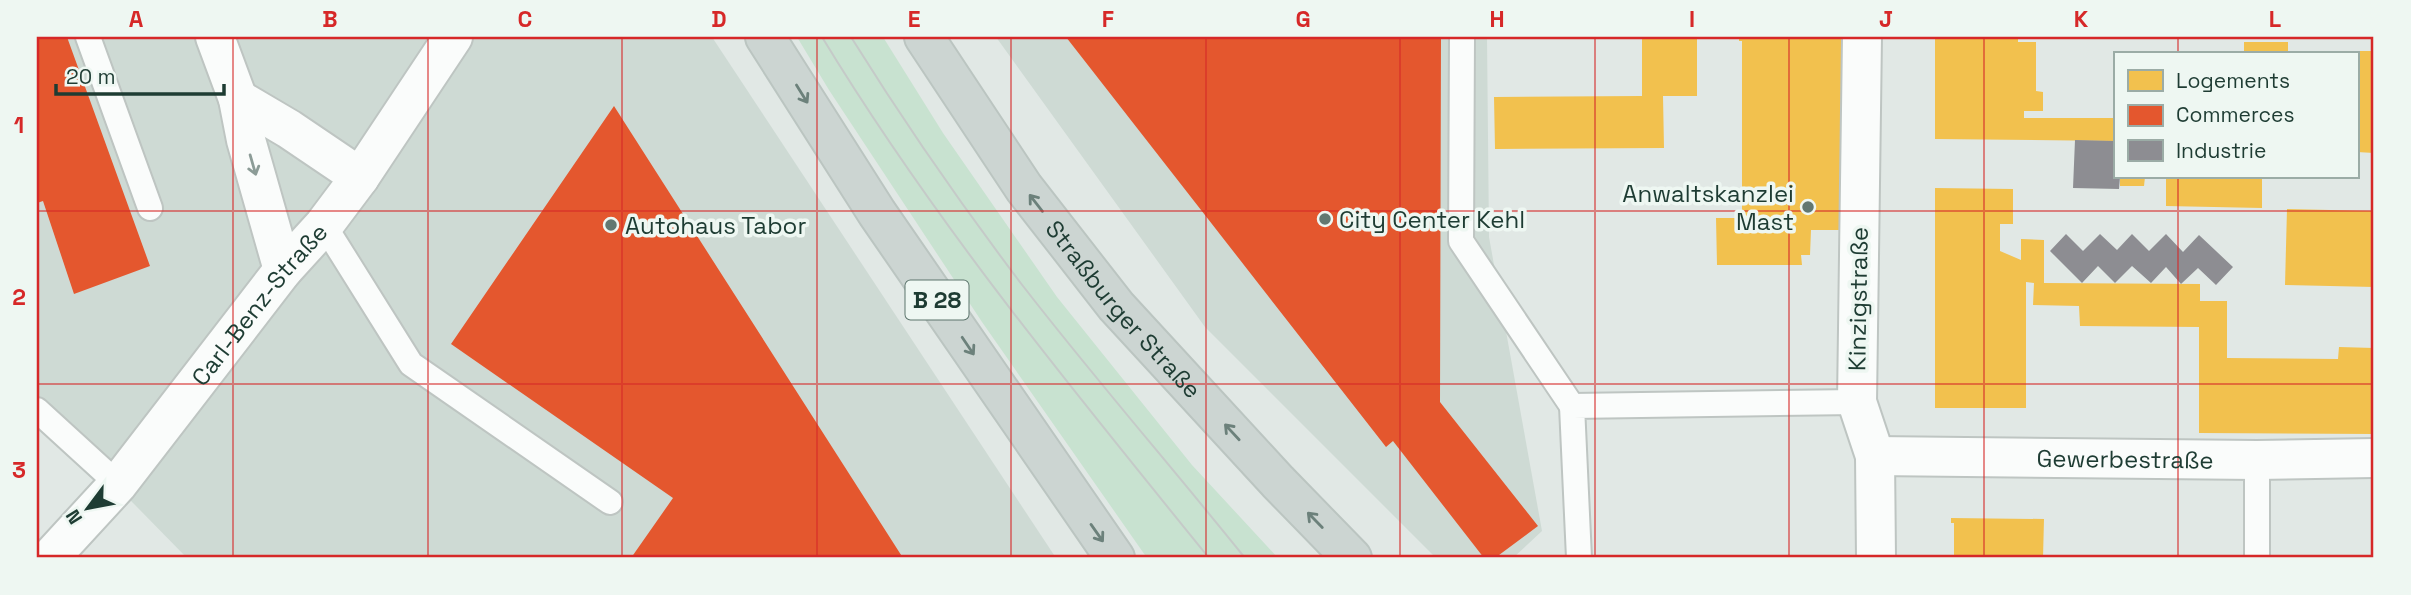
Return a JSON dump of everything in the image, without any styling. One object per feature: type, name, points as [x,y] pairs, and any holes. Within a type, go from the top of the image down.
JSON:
[{"type":"main road","name":"B 28","points":[[765,37],[877,213],[1115,558]]},
{"type":"main road","name":"Straßburger Straße","points":[[923,37],[1024,188],[1116,306],[1352,558]]},
{"type":"street","points":[[215,37],[238,99],[246,140],[283,270]]},
{"type":"street","name":"Carl-Benz-Straße","points":[[50,558],[118,484],[283,270],[324,225],[360,177],[453,37]]},
{"type":"street","name":"Kinzigstraße","points":[[1862,37],[1857,401],[1875,456],[1876,558]]},
{"type":"street","points":[[238,99],[289,129],[360,177]]},
{"type":"street","name":"Gewerbestraße","points":[[1875,456],[2257,460],[2374,458]]},
{"type":"lane","points":[[88,37],[150,208]]},
{"type":"lane","points":[[1462,37],[1461,241],[1572,406],[1579,558]]},
{"type":"lane","points":[[324,225],[411,364],[610,502]]},
{"type":"lane","points":[[1572,406],[1857,401]]},
{"type":"lane","points":[[37,410],[118,484]]},
{"type":"lane","points":[[2257,460],[2257,558]]},
{"type":"shaded area","points":[[37,37],[712,37],[1056,558],[187,558],[37,405]]},
{"type":"shaded area","name":"City Center Kehl","points":[[996,37],[1487,37],[1489,237],[1542,531],[1513,558],[1436,558],[1205,327]]},
{"type":"green space","points":[[797,37],[883,37],[943,133],[1057,297],[1192,465],[1278,558],[1147,558],[982,322]]},
{"type":"building: Logements","points":[[1642,37],[1697,37],[1697,96],[1663,96],[1664,148],[1495,149],[1494,97],[1642,96]]},
{"type":"building: Logements","points":[[1739,37],[1845,37],[1845,230],[1811,230],[1810,255],[1801,255],[1802,265],[1717,265],[1716,218],[1742,218],[1742,41],[1739,41]]},
{"type":"building: Logements","points":[[1935,37],[2018,37],[2018,42],[2036,42],[2036,91],[2043,92],[2043,111],[2024,111],[2024,118],[2114,118],[2114,141],[1935,139]]},
{"type":"building: Logements","points":[[2244,42],[2288,42],[2288,51],[2374,51],[2374,153],[2358,152],[2358,52],[2244,52]]},
{"type":"building: Logements","points":[[2120,178],[2145,178],[2144,186],[2120,186]]},
{"type":"building: Logements","points":[[2166,178],[2262,178],[2262,208],[2166,206]]},
{"type":"building: Logements","points":[[1935,188],[2013,189],[2013,224],[2000,224],[2000,251],[2021,260],[2021,239],[2044,240],[2044,283],[2200,284],[2200,301],[2227,301],[2227,358],[2338,359],[2339,347],[2374,348],[2374,434],[2199,433],[2199,327],[2080,326],[2079,306],[2033,305],[2034,283],[2026,282],[2026,408],[1935,408]]},
{"type":"building: Logements","points":[[2287,209],[2374,211],[2374,287],[2285,285]]},
{"type":"building: Logements","points":[[1951,518],[2044,519],[2043,558],[1954,558],[1954,523],[1951,523]]},
{"type":"building: Commerces","points":[[37,37],[67,37],[150,266],[74,294],[43,201],[37,203]]},
{"type":"building: Commerces","name":"City Center Kehl","points":[[1066,37],[1441,37],[1440,402],[1538,526],[1495,558],[1484,558],[1393,441],[1386,447]]},
{"type":"building: Commerces","name":"Autohaus Tabor","points":[[614,106],[903,558],[631,558],[673,498],[451,344]]},
{"type":"building: Industrie","points":[[2075,140],[2114,141],[2114,178],[2120,178],[2119,189],[2073,188]]},
{"type":"building: Industrie","points":[[2066,234],[2083,251],[2100,234],[2117,250],[2132,234],[2149,251],[2166,234],[2183,252],[2199,235],[2233,267],[2216,285],[2198,268],[2181,284],[2166,267],[2151,283],[2132,266],[2115,283],[2098,266],[2082,283],[2050,251]]},
{"type":"tram line","points":[[822,37],[865,106],[958,239],[1056,368],[1209,558]]},
{"type":"tram line","points":[[851,37],[934,163],[1023,286],[1245,558]]},
{"type":"place","name":"Anwaltskanzlei Mast","points":[[1808,207]]},
{"type":"place","name":"City Center Kehl","points":[[1325,219]]},
{"type":"place","name":"Autohaus Tabor","points":[[611,225]]}]
